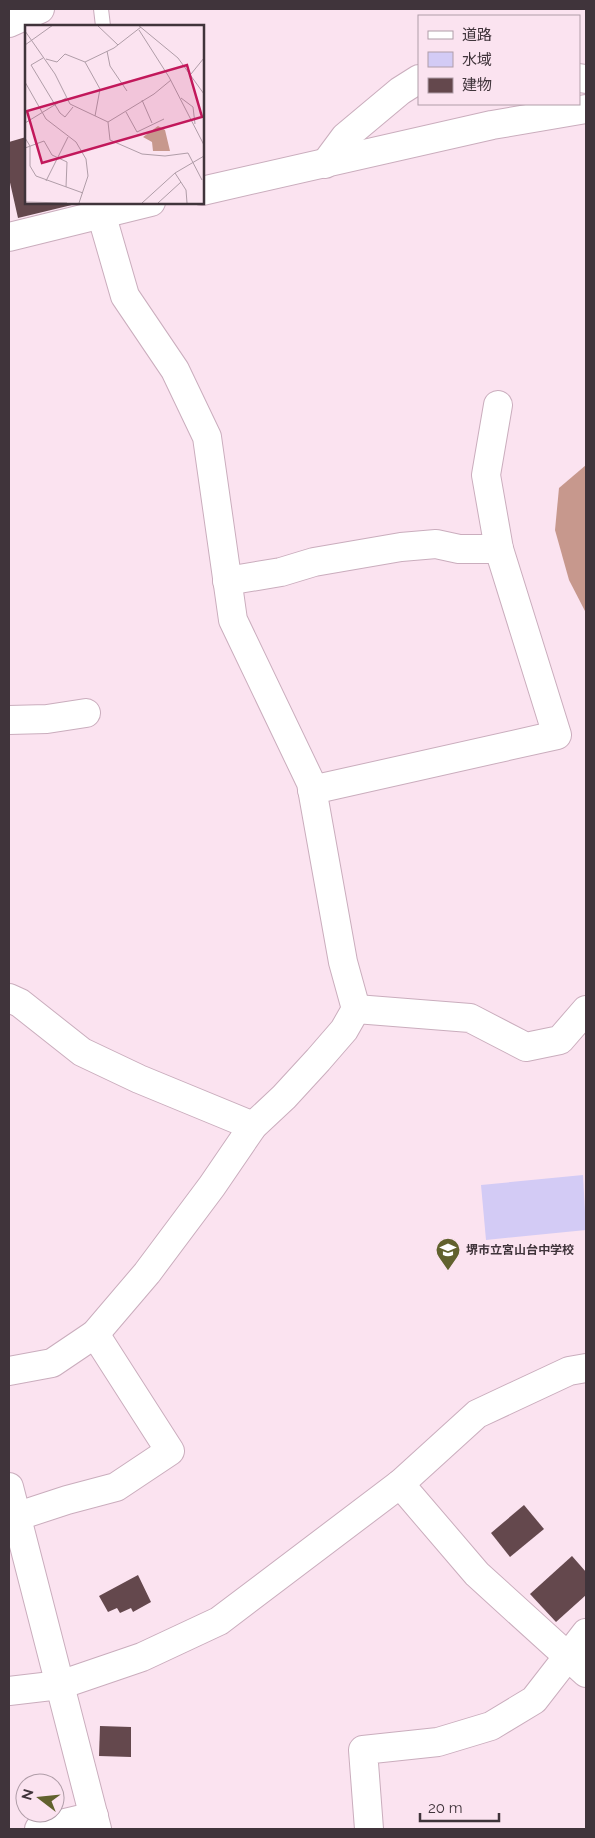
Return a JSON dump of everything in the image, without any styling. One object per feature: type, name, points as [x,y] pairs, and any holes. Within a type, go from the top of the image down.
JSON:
[{"type":"street","points":[[9,23],[40,9]]},
{"type":"street","points":[[324,164],[345,137],[400,90],[418,80]]},
{"type":"street","points":[[204,191],[492,126],[586,109]]},
{"type":"street","points":[[9,236],[113,208],[139,204]]},
{"type":"street","points":[[9,1371],[52,1363],[94,1334],[147,1273],[212,1186],[253,1126],[284,1097],[318,1060],[344,1030],[356,1009],[343,962],[311,783],[233,620],[207,437],[175,370],[125,296],[113,208]]},
{"type":"street","points":[[312,790],[557,734],[499,549],[486,474],[498,405]]},
{"type":"street","points":[[227,581],[281,572],[314,562],[401,547],[436,544],[459,549],[499,549]]},
{"type":"street","points":[[9,720],[46,719],[86,713]]},
{"type":"street","points":[[9,998],[20,1003],[82,1052],[139,1079],[253,1126]]},
{"type":"street","points":[[356,1009],[470,1018],[526,1047],[560,1040],[586,1010]]},
{"type":"street","points":[[13,1518],[67,1500],[116,1487],[170,1451],[94,1334]]},
{"type":"street","points":[[9,1692],[60,1685],[142,1657],[219,1621],[400,1484],[477,1414],[568,1371],[586,1368]]},
{"type":"street","points":[[400,1484],[477,1574],[576,1665]]},
{"type":"street","points":[[9,1487],[13,1518],[96,1823],[39,1829]]},
{"type":"street","points":[[369,1829],[363,1750],[438,1742],[491,1726],[534,1700],[576,1665],[586,1633]]},
{"type":"lane","points":[[101,9],[103,25]]},
{"type":"shaded area","points":[[586,465],[586,613],[569,580],[555,530],[559,488]]},
{"type":"water","points":[[583,1175],[586,1230],[486,1240],[481,1185]]},
{"type":"building","points":[[25,137],[25,204],[76,204],[18,218],[9,178],[9,142]]},
{"type":"building","points":[[524,1505],[544,1529],[510,1557],[491,1533]]},
{"type":"building","points":[[572,1556],[586,1572],[586,1595],[556,1622],[530,1594]]},
{"type":"building","points":[[138,1575],[151,1602],[133,1612],[131,1608],[120,1613],[117,1608],[108,1612],[99,1596]]},
{"type":"building","points":[[100,1726],[131,1727],[131,1757],[99,1756]]},
{"type":"place","name":"堺市立宮山台中学校","points":[[448,1271]]}]
